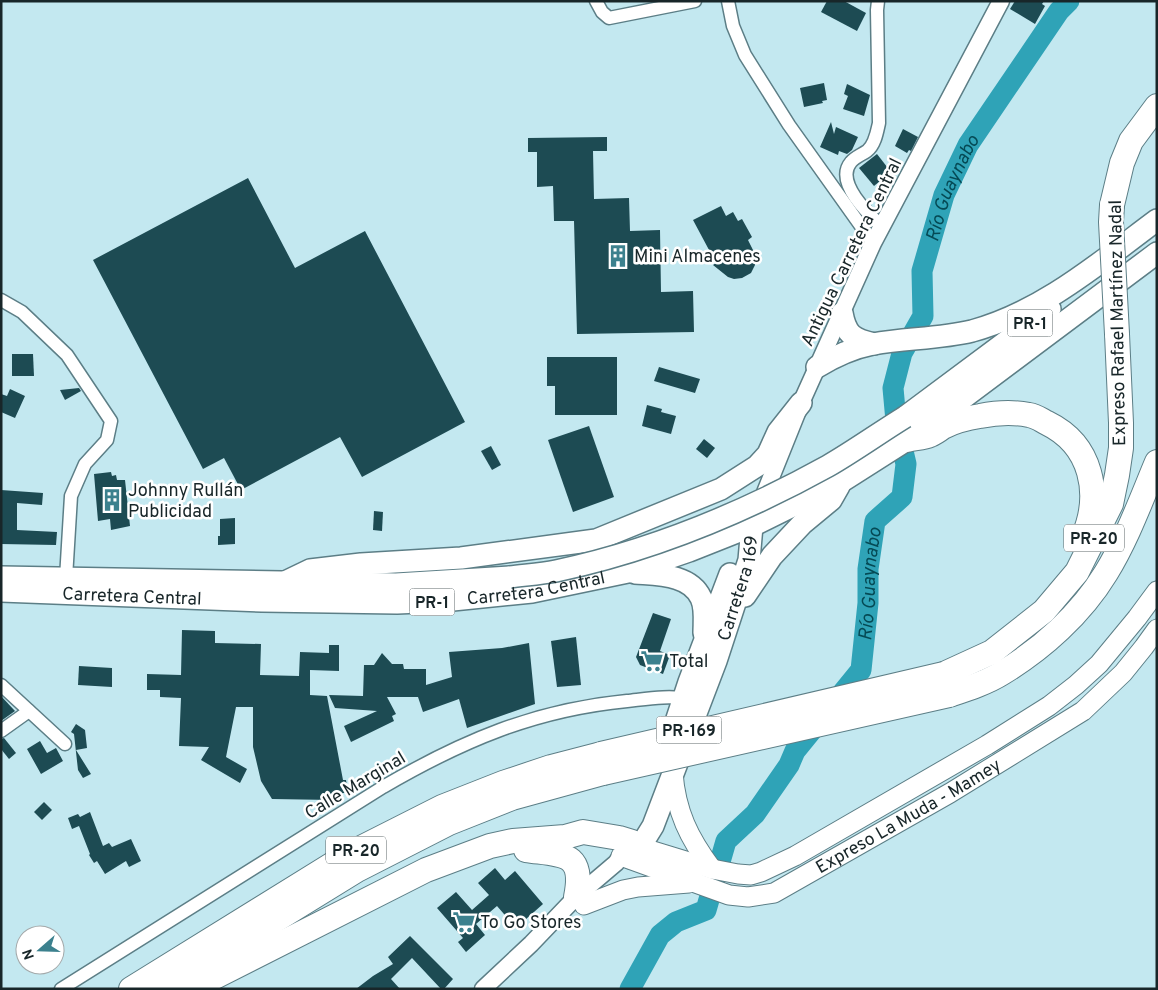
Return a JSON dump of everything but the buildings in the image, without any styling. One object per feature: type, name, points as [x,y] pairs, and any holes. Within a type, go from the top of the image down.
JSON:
[{"type":"highway","name":"Expreso Rafael Martínez Nadal","points":[[164,989],[357,870],[449,823],[602,763],[947,684],[1044,611],[1077,572],[1111,504],[1121,448],[1111,222],[1112,205],[1122,163],[1131,141],[1157,106]]},
{"type":"highway","points":[[817,367],[850,350],[874,344],[971,331],[1008,319],[1071,283],[1157,220]]},
{"type":"highway","name":"PR-1","points":[[841,482],[906,428],[1157,231]]},
{"type":"highway","name":"PR-1","points":[[906,428],[1157,252]]},
{"type":"highway","points":[[842,312],[844,324],[850,333],[858,340],[874,344]]},
{"type":"highway","points":[[283,583],[310,570],[361,564],[461,558],[596,540],[721,489],[757,466],[768,454],[778,432],[801,403]]},
{"type":"highway","points":[[906,428],[930,435],[961,419],[981,415],[1015,414],[1036,417],[1067,435],[1088,465],[1092,508],[1087,529],[1058,594]]},
{"type":"highway","name":"Carretera Central","points":[[1,576],[396,584],[510,577],[554,571],[596,561],[652,544],[725,516],[906,428]]},
{"type":"highway","name":"Expreso Rafael Martínez Nadal","points":[[947,684],[970,688],[1001,674],[1032,653],[1076,614],[1105,574],[1123,542],[1157,462]]},
{"type":"highway","points":[[731,614],[772,556],[802,524],[831,500],[841,482]]},
{"type":"highway","name":"Carretera Central","points":[[1,591],[262,601],[397,603],[443,602],[532,592],[628,572],[689,551],[752,526],[841,482]]},
{"type":"highway","points":[[711,493],[724,497],[736,505],[752,526]]},
{"type":"highway","name":"Carretera 169","points":[[631,851],[692,700],[731,614],[749,560],[752,526]]},
{"type":"highway","name":"Carretera 169","points":[[631,851],[653,826],[673,782],[703,644],[736,557],[752,526]]},
{"type":"highway","points":[[628,572],[672,576],[691,584],[701,598],[705,613],[703,644]]},
{"type":"highway","name":"Expreso Rafael Martínez Nadal","points":[[130,989],[349,854],[442,807],[503,783],[551,767],[602,763]]},
{"type":"highway","points":[[191,989],[426,870],[490,846],[513,841],[565,837],[580,844],[631,851]]},
{"type":"highway","points":[[490,846],[555,853],[570,859],[578,872],[580,901]]},
{"type":"main road","name":"Expreso La Muda - Mamey","points":[[631,851],[659,860],[738,874],[751,875],[774,866],[835,833],[1034,715],[1076,685],[1099,664],[1157,591]]},
{"type":"main road","name":"Expreso La Muda - Mamey","points":[[659,860],[692,882],[728,895],[748,897],[774,893],[950,793],[1083,712],[1122,673],[1157,629]]},
{"type":"main road","points":[[673,782],[686,829],[695,847],[712,869]]},
{"type":"main road","points":[[580,901],[623,890],[692,882]]},
{"type":"street","points":[[596,1],[602,12],[609,18],[695,1]]},
{"type":"street","points":[[728,1],[733,26],[745,55],[788,125],[873,243]]},
{"type":"street","points":[[878,1],[879,123],[874,141],[869,149],[847,167],[846,176],[854,196],[868,214],[883,227]]},
{"type":"street","name":"Antigua Carretera Central","points":[[752,526],[801,403],[873,243],[1001,1]]},
{"type":"street","points":[[1,300],[22,312],[67,356],[111,421],[107,440],[85,464],[71,496],[69,558],[66,578]]},
{"type":"street","points":[[1,685],[65,744]]},
{"type":"street","name":"Calle Marginal","points":[[61,989],[383,787],[428,761],[461,745],[500,729],[598,704],[641,699],[692,700]]},
{"type":"street","points":[[1,731],[29,711]]},
{"type":"street","name":"Carretera 169","points":[[483,989],[580,901],[616,863],[631,851]]},
{"type":"waterway","name":"Río Guaynabo","points":[[630,989],[660,935],[676,922],[706,910],[726,841],[755,814],[789,765],[795,751],[861,670],[868,603],[868,569],[875,521],[902,497],[906,464],[896,421],[893,388],[902,353],[923,316],[922,271],[944,195],[968,145],[1059,11],[1069,1]]},
{"type":"place","name":"Mini Almacenes","points":[[618,256]]},
{"type":"place","name":"Johnny Rullán Publicidad","points":[[112,500]]},
{"type":"place","name":"Total","points":[[652,661]]},
{"type":"place","name":"To Go Stores","points":[[464,922]]}]
